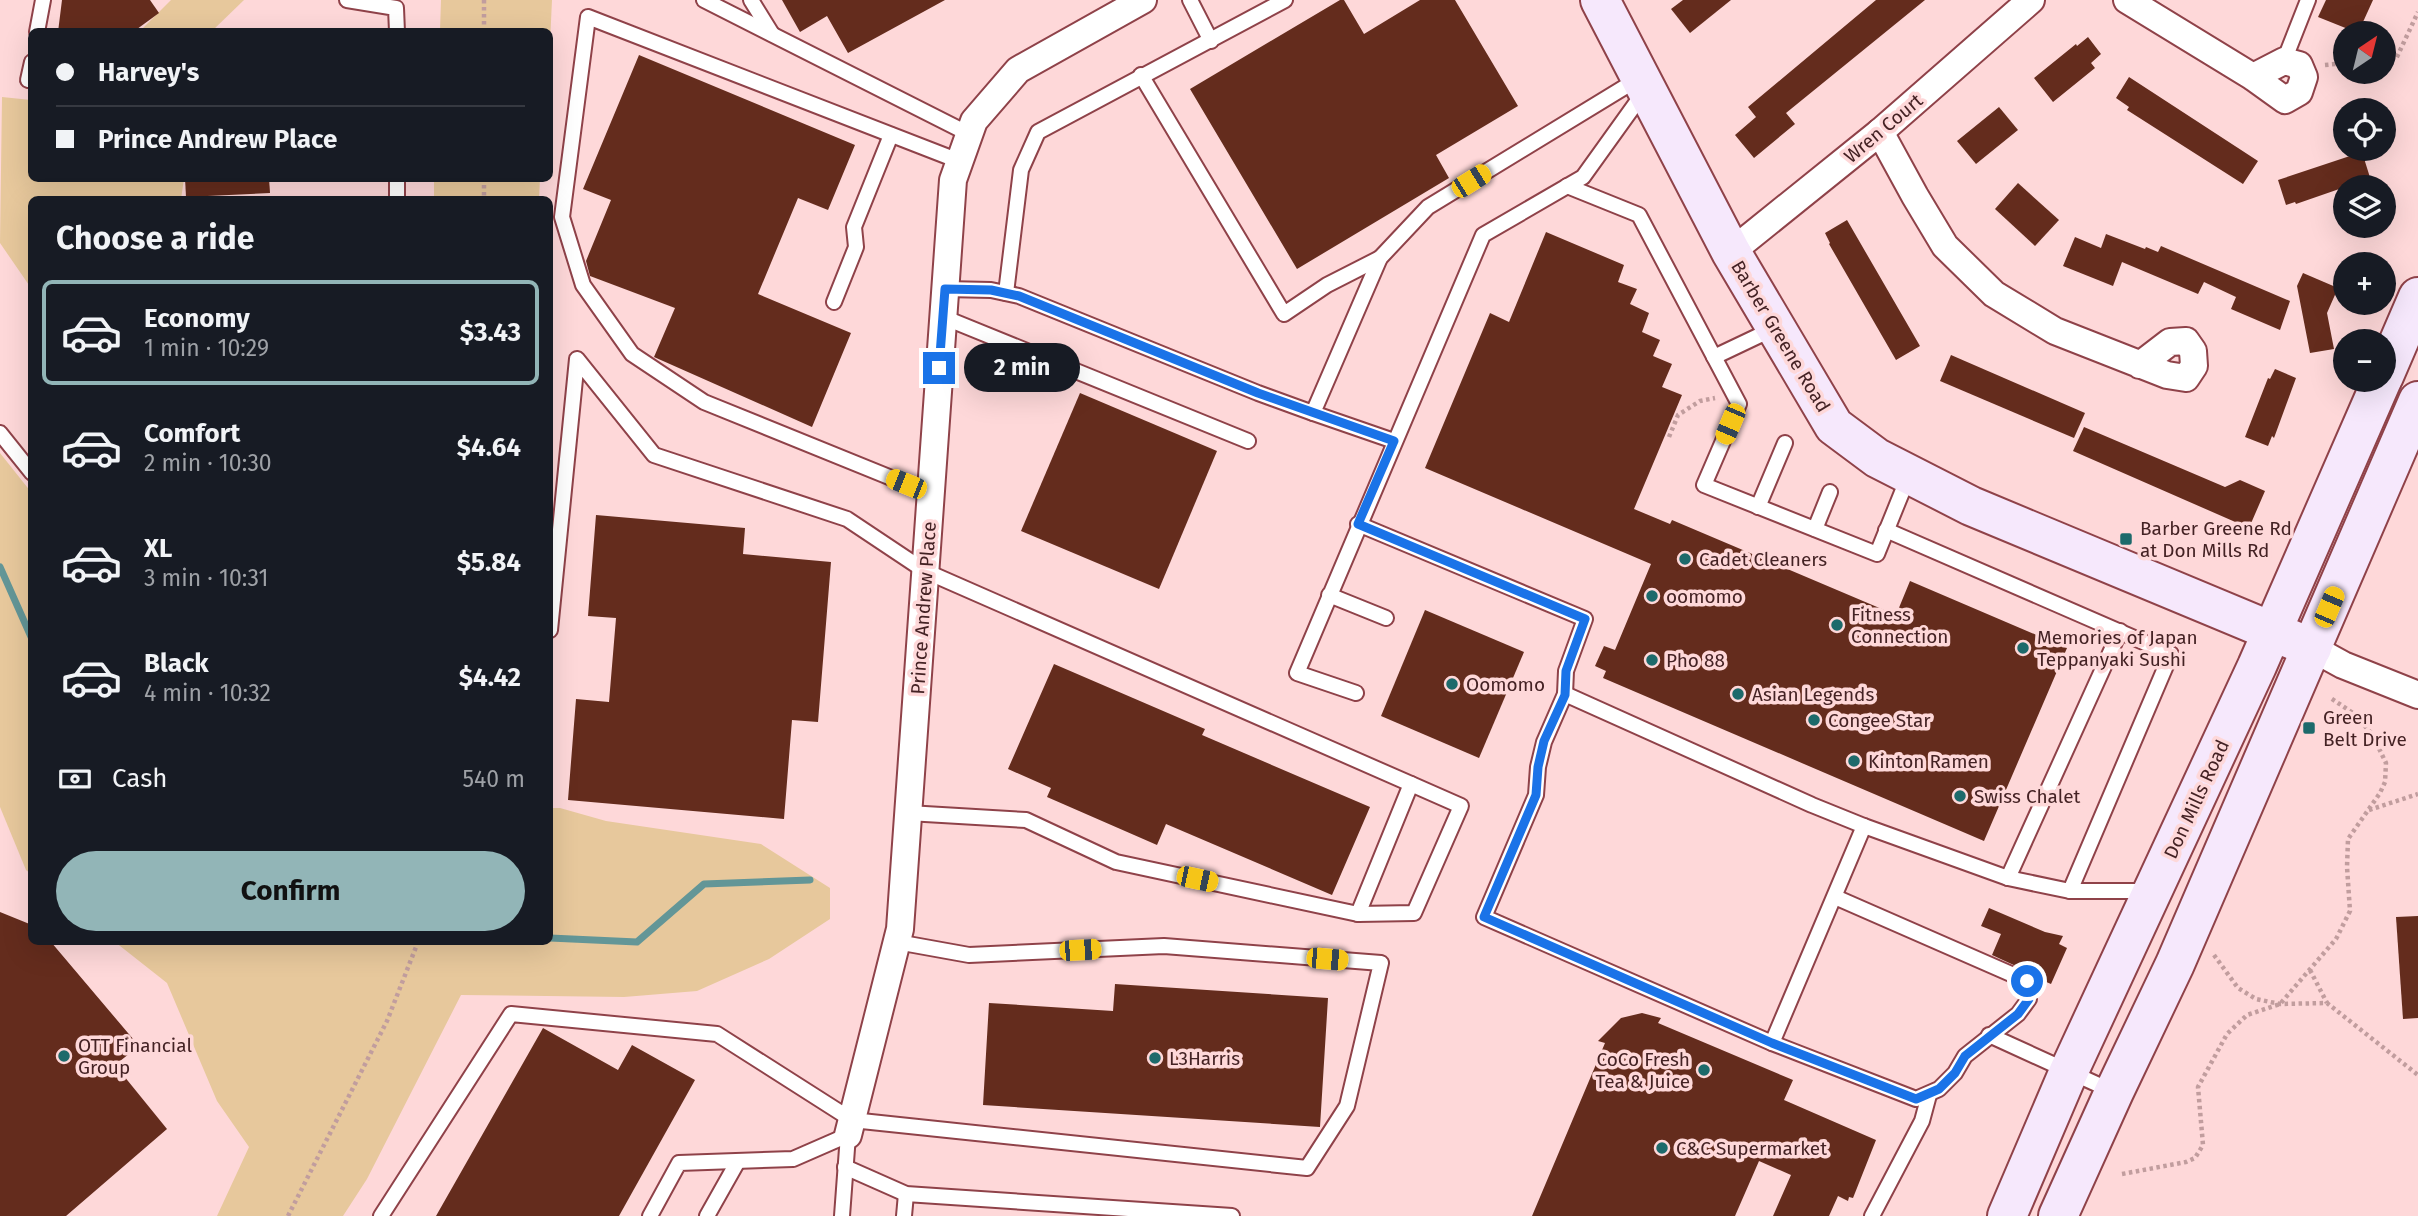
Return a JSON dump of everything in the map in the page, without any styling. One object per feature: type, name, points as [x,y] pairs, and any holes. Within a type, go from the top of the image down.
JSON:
[{"type":"main road","name":"Barber Greene Road","points":[[1600,0],[1731,252],[1834,426],[1877,458],[1971,506],[2312,648]]},
{"type":"main road","name":"Don Mills Road","points":[[2396,348],[2418,297]]},
{"type":"main road","name":"Don Mills Road","points":[[2007,1216],[2069,1071],[2272,631],[2377,392]]},
{"type":"main road","points":[[2058,1216],[2175,964],[2414,421]]},
{"type":"street","name":"Prince Andrew Place","points":[[850,1127],[900,929],[953,180],[974,121],[1018,70],[1141,0]]},
{"type":"street","name":"Wren Court","points":[[1731,252],[1880,132],[2031,0]]},
{"type":"street","points":[[2127,0],[2253,77],[2285,100],[2299,92],[2304,77],[2299,65],[2284,61],[2253,77]]},
{"type":"street","points":[[1880,132],[1945,246],[1994,294],[2055,331],[2140,365]]},
{"type":"street","points":[[2312,648],[2343,665],[2418,695]]},
{"type":"lane","points":[[38,28],[43,0]]},
{"type":"lane","points":[[347,0],[397,8],[397,28]]},
{"type":"lane","points":[[704,0],[969,134]]},
{"type":"lane","points":[[751,0],[772,34]]},
{"type":"lane","points":[[1190,0],[1211,41]]},
{"type":"lane","points":[[1006,293],[1021,170],[1038,132],[1285,0]]},
{"type":"lane","points":[[2284,61],[2308,0]]},
{"type":"lane","points":[[931,494],[704,402],[632,354],[583,285],[562,217],[588,17],[959,161]]},
{"type":"lane","points":[[1141,75],[1284,314],[1327,285],[1380,258],[1428,207],[1643,83]]},
{"type":"lane","points":[[1356,694],[1297,673],[1483,235],[1583,177],[1643,83]]},
{"type":"lane","points":[[834,302],[856,247],[854,227],[891,135]]},
{"type":"lane","points":[[1567,186],[1639,215],[1739,404],[1704,485],[1877,554],[1910,473]]},
{"type":"lane","points":[[1314,412],[1380,258]]},
{"type":"lane","points":[[945,289],[991,290],[1019,296],[1258,393],[1394,441]]},
{"type":"lane","points":[[943,317],[1248,442]]},
{"type":"lane","points":[[1714,357],[1776,327]]},
{"type":"lane","points":[[553,600],[577,359],[653,455],[847,519],[925,570],[1461,806],[1414,914],[1358,914],[1116,862],[1026,820],[908,813]]},
{"type":"lane","points":[[0,433],[28,467]]},
{"type":"lane","points":[[1758,507],[1785,443]]},
{"type":"lane","points":[[1815,530],[1830,492]]},
{"type":"lane","points":[[1358,524],[1585,619],[1566,671],[1565,695],[1544,741],[1538,767],[1536,795],[1484,917],[1772,1043],[1916,1099],[1929,1095],[1955,1073],[1965,1056],[2018,1014],[2029,999],[2027,981],[1835,897]]},
{"type":"lane","points":[[1886,530],[2171,654],[2070,891]]},
{"type":"lane","points":[[1329,596],[1386,618]]},
{"type":"lane","points":[[2008,878],[2120,631]]},
{"type":"lane","points":[[1565,695],[1864,827],[2008,878],[2070,891],[2153,891]]},
{"type":"lane","points":[[1358,914],[1411,784]]},
{"type":"lane","points":[[1772,1043],[1864,827]]},
{"type":"lane","points":[[381,1216],[511,1014],[718,1034],[850,1127],[1307,1168],[1346,1105],[1381,963],[1164,946],[969,955],[897,942]]},
{"type":"lane","points":[[1989,1035],[2114,1092]]},
{"type":"lane","points":[[1872,1216],[1922,1121],[1929,1095]]},
{"type":"lane","points":[[650,1216],[679,1163],[793,1159],[850,1127]]},
{"type":"lane","points":[[842,1216],[850,1127]]},
{"type":"lane","points":[[707,1216],[738,1161]]},
{"type":"lane","points":[[845,1167],[906,1194],[1118,1212],[1232,1216]]},
{"type":"lane","points":[[904,1216],[906,1194]]},
{"type":"path","points":[[484,0],[484,28]]},
{"type":"path","points":[[2396,59],[2418,12]]},
{"type":"path","points":[[1669,438],[1678,415],[1700,401],[1733,394]]},
{"type":"path","points":[[2122,1174],[2195,1158],[2203,1144],[2198,1087],[2227,1034],[2247,1015],[2280,1004],[2336,939],[2350,911],[2348,839],[2385,782],[2386,763],[2372,734],[2353,713],[2329,697]]},
{"type":"path","points":[[2368,811],[2418,794]]},
{"type":"path","points":[[288,1216],[387,1021],[417,945]]},
{"type":"path","points":[[2214,954],[2238,988],[2256,999],[2280,1004],[2327,1003]]},
{"type":"path","points":[[2309,970],[2327,1003],[2418,1075]]},
{"type":"shaded area","points":[[171,0],[244,0],[215,28],[143,28]]},
{"type":"shaded area","points":[[441,0],[552,0],[551,28],[440,28]]},
{"type":"shaded area","points":[[2,97],[28,100],[28,182],[184,182],[181,196],[28,196],[28,284],[0,243]]},
{"type":"shaded area","points":[[434,182],[540,182],[539,196],[434,196]]},
{"type":"shaded area","points":[[0,453],[28,488],[28,872],[0,807]]},
{"type":"shaded area","points":[[553,808],[606,821],[761,844],[830,888],[830,919],[769,959],[697,991],[624,997],[461,995],[367,1179],[343,1216],[217,1216],[249,1147],[217,1101],[167,983],[119,945],[553,945]]},
{"type":"building","points":[[62,0],[150,0],[159,13],[138,28],[58,28]]},
{"type":"building","points":[[782,0],[945,0],[848,53],[827,16],[800,32]]},
{"type":"building","points":[[1344,0],[1364,34],[1420,0],[1455,0],[1518,106],[1436,155],[1449,178],[1297,269],[1190,89]]},
{"type":"building","points":[[1683,0],[1731,0],[1690,33],[1671,9]]},
{"type":"building","points":[[1876,0],[1925,0],[1786,113],[1795,124],[1754,158],[1735,135],[1756,117],[1748,107]]},
{"type":"building","points":[[2326,0],[2373,0],[2363,21],[2333,23],[2318,17]]},
{"type":"building","points":[[2088,37],[2101,54],[2091,63],[2095,68],[2053,102],[2034,78]]},
{"type":"building","points":[[639,55],[855,145],[828,210],[798,198],[758,294],[851,333],[812,427],[654,357],[675,308],[590,276],[586,261],[611,200],[583,189]]},
{"type":"building","points":[[2129,77],[2258,161],[2243,184],[2127,110],[2129,107],[2116,98]]},
{"type":"building","points":[[1999,107],[2018,130],[1976,164],[1957,141]]},
{"type":"building","points":[[2335,161],[2365,161],[2369,175],[2333,175],[2333,191],[2286,205],[2278,180]]},
{"type":"building","points":[[185,182],[269,182],[270,193],[186,196]]},
{"type":"building","points":[[2018,183],[2059,220],[2035,246],[1995,209]]},
{"type":"building","points":[[1847,220],[1920,346],[1896,360],[1825,233]]},
{"type":"building","points":[[1546,232],[1624,265],[1618,282],[1637,289],[1630,304],[1649,313],[1642,332],[1660,340],[1653,356],[1672,364],[1662,387],[1682,395],[1634,509],[1670,524],[1672,520],[1896,615],[1910,581],[2067,648],[1984,841],[1603,678],[1606,671],[1595,666],[1604,646],[1615,650],[1651,564],[1425,468],[1490,313],[1509,322]]},
{"type":"building","points":[[2106,234],[2158,252],[2161,246],[2290,301],[2280,330],[2231,309],[2236,297],[2204,282],[2198,294],[2122,262],[2113,286],[2063,266],[2075,237],[2101,248]]},
{"type":"building","points":[[2303,273],[2333,286],[2333,299],[2327,313],[2333,349],[2310,353],[2297,286]]},
{"type":"building","points":[[1951,355],[2085,413],[2074,438],[1940,381]]},
{"type":"building","points":[[2275,369],[2296,378],[2274,438],[2272,436],[2268,446],[2245,437],[2268,378],[2270,379]]},
{"type":"building","points":[[1080,393],[1217,451],[1159,589],[1021,531]]},
{"type":"building","points":[[2084,427],[2225,487],[2240,480],[2265,491],[2249,528],[2073,451]]},
{"type":"building","points":[[596,515],[745,528],[743,554],[831,562],[818,722],[792,720],[784,819],[568,800],[576,699],[609,702],[616,618],[588,616]]},
{"type":"building","name":"Oomomo","points":[[1425,610],[1524,652],[1479,758],[1381,716]]},
{"type":"building","points":[[1054,664],[1205,729],[1202,735],[1370,807],[1332,895],[1166,824],[1157,845],[1047,797],[1051,788],[1008,769]]},
{"type":"building","points":[[1989,908],[2045,932],[2063,936],[2059,944],[2067,948],[2051,984],[2044,981],[2041,986],[2031,973],[1992,955],[2001,934],[1981,926]]},
{"type":"building","name":"OTT Financial Group","points":[[0,912],[28,923],[28,945],[54,945],[139,1046],[115,1065],[167,1129],[66,1216],[0,1216]]},
{"type":"building","points":[[2418,916],[2418,1018],[2403,1019],[2396,917]]},
{"type":"building","name":"L3Harris","points":[[1115,984],[1328,998],[1320,1127],[983,1105],[989,1003],[1113,1011]]},
{"type":"building","name":"C&C Supermarket","points":[[1642,1013],[1661,1018],[1658,1023],[1793,1080],[1784,1100],[1876,1140],[1853,1198],[1849,1197],[1848,1201],[1838,1196],[1829,1216],[1773,1216],[1791,1175],[1759,1161],[1735,1216],[1532,1216],[1605,1043],[1598,1041],[1621,1018]]},
{"type":"building","points":[[543,1028],[618,1070],[632,1045],[695,1080],[619,1216],[436,1216]]},
{"type":"waterway","points":[[0,567],[28,630]]},
{"type":"waterway","points":[[553,938],[637,942],[704,884],[810,880]]},
{"type":"place","name":"Barber Greene Rd at Don Mills Rd","points":[[2126,539]]},
{"type":"place","name":"Cadet Cleaners","points":[[1685,559]]},
{"type":"place","name":"oomomo","points":[[1652,596]]},
{"type":"place","name":"Fitness Connection","points":[[1837,625]]},
{"type":"place","name":"Memories of Japan Teppanyaki Sushi","points":[[2023,648]]},
{"type":"place","name":"Pho 88","points":[[1652,660]]},
{"type":"place","name":"Oomomo","points":[[1452,684]]},
{"type":"place","name":"Asian Legends","points":[[1738,694]]},
{"type":"place","name":"Congee Star","points":[[1814,720]]},
{"type":"place","name":"Green Belt Drive","points":[[2309,728]]},
{"type":"place","name":"Kinton Ramen","points":[[1854,761]]},
{"type":"place","name":"Swiss Chalet","points":[[1960,796]]},
{"type":"place","name":"OTT Financial Group","points":[[64,1056]]},
{"type":"place","name":"L3Harris","points":[[1155,1058]]},
{"type":"place","name":"CoCo Fresh Tea & Juice","points":[[1704,1070]]},
{"type":"place","name":"C&C Supermarket","points":[[1662,1148]]},
{"type":"route","points":[[939,368],[945,289],[991,290],[1019,296],[1258,393],[1394,441],[1358,524],[1585,619],[1566,671],[1565,695],[1544,741],[1538,767],[1536,795],[1484,917],[1772,1043],[1916,1099],[1939,1089],[1955,1073],[1965,1056],[2018,1014],[2029,999],[2027,981]]}]
